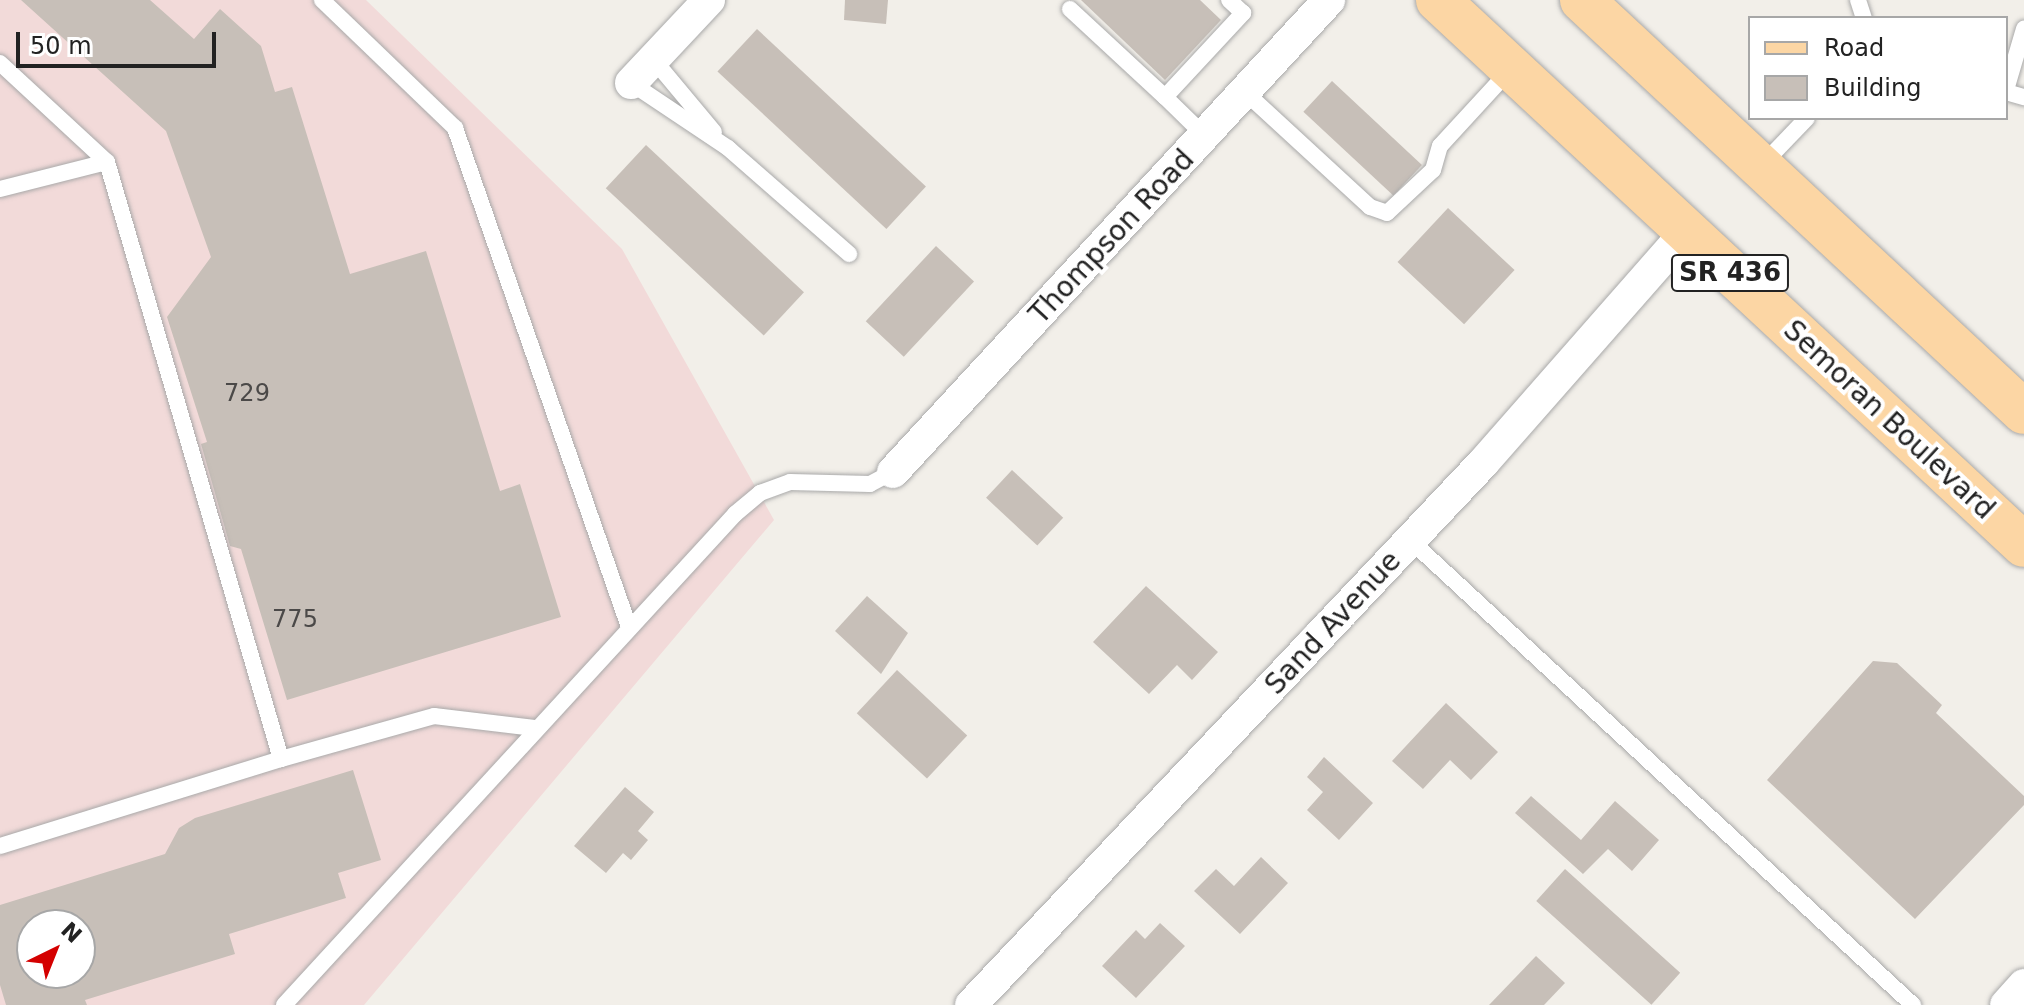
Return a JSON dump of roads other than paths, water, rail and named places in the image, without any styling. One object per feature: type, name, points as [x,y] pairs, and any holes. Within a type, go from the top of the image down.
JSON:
[{"type":"main road","name":"Semoran Boulevard","points":[[1438,0],[2024,545]]},
{"type":"main road","name":"SR 436","points":[[1588,2],[2024,412]]},
{"type":"street","points":[[631,83],[709,0]]},
{"type":"street","name":"Thompson Road","points":[[893,472],[1329,0]]},
{"type":"street","name":"Sand Avenue","points":[[971,1005],[1410,540],[1686,232]]},
{"type":"street","points":[[2006,1005],[2024,985]]},
{"type":"lane","points":[[322,0],[455,128],[629,627]]},
{"type":"lane","points":[[1165,97],[1243,13],[1229,0]]},
{"type":"lane","points":[[1070,9],[1205,136]]},
{"type":"lane","points":[[2008,84],[2024,29]]},
{"type":"lane","points":[[653,59],[728,148]]},
{"type":"lane","points":[[0,63],[107,162],[281,759]]},
{"type":"lane","points":[[1245,92],[1370,207],[1387,213],[1433,170],[1440,146],[1511,68]]},
{"type":"lane","points":[[631,83],[728,148],[849,254]]},
{"type":"lane","points":[[1760,167],[1805,120]]},
{"type":"lane","points":[[0,189],[107,162]]},
{"type":"lane","points":[[284,1005],[534,728],[760,493],[790,482],[870,484],[893,472]]},
{"type":"lane","points":[[1410,540],[1913,1005]]},
{"type":"lane","points":[[0,846],[281,759],[434,716],[534,728]]}]
